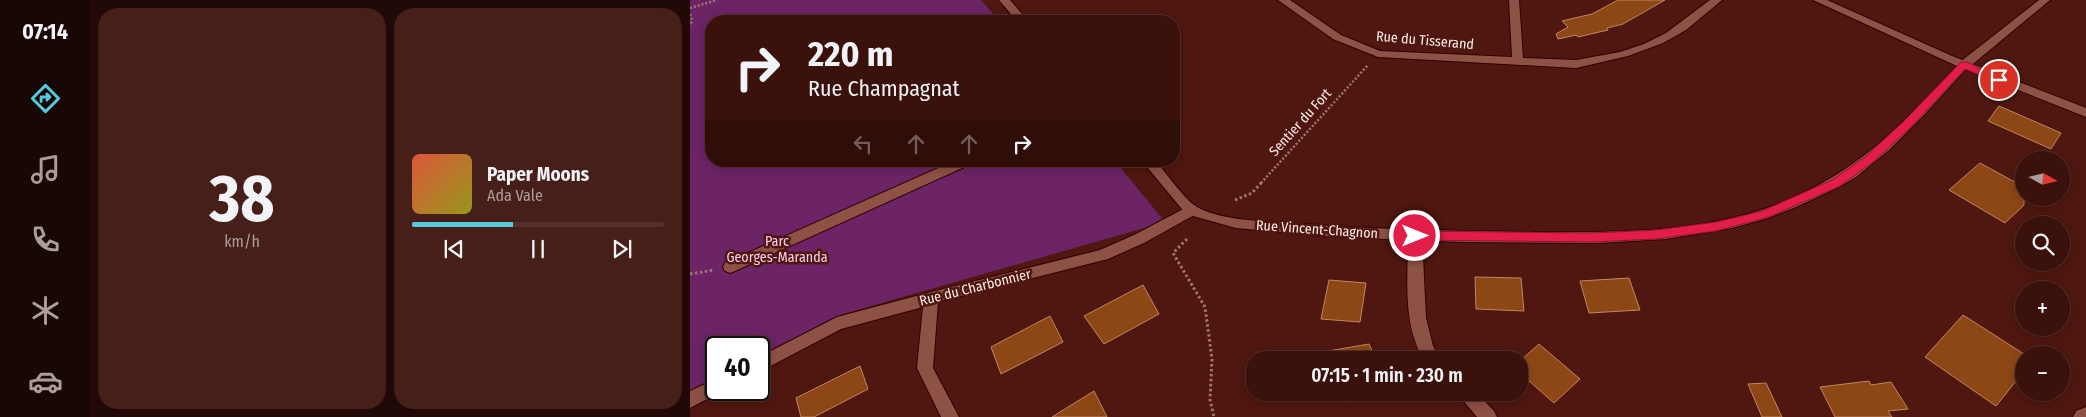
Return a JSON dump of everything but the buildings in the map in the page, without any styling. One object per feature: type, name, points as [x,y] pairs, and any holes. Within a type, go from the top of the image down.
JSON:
[{"type":"street","points":[[1004,0],[1018,15]]},
{"type":"street","name":"Rue du Tisserand","points":[[1283,0],[1337,37],[1378,54],[1576,64],[1606,59],[1644,47],[1670,35],[1717,0]]},
{"type":"street","points":[[1514,0],[1518,62]]},
{"type":"street","points":[[1818,0],[1964,64],[2086,113]]},
{"type":"street","name":"Rue Vincent-Chagnon","points":[[1153,167],[1191,210],[1217,219],[1263,226],[1415,236],[1592,238],[1656,234],[1716,226],[1765,214],[1836,183],[1869,159],[1907,124],[1964,64],[2045,0]]},
{"type":"street","points":[[730,267],[953,167]]},
{"type":"street","name":"Rue du Charbonnier","points":[[770,358],[837,324],[930,298],[1103,255],[1139,239],[1191,210]]},
{"type":"street","points":[[1415,236],[1418,312],[1421,334],[1429,351]]},
{"type":"street","points":[[930,298],[925,368],[950,417]]},
{"type":"street","points":[[690,400],[705,392]]},
{"type":"street","points":[[1473,401],[1488,417]]},
{"type":"street","points":[[2082,417],[2086,415]]},
{"type":"path","points":[[690,8],[717,0]]},
{"type":"path","points":[[690,14],[692,20],[690,26]]},
{"type":"path","name":"Sentier du Fort","points":[[1235,200],[1252,193],[1378,54]]},
{"type":"path","points":[[1187,239],[1174,253],[1205,306],[1212,359],[1210,400],[1214,417]]},
{"type":"path","points":[[690,274],[730,267]]},
{"type":"green space","name":"Parc Georges-Maranda","points":[[690,0],[981,0],[994,15],[705,15],[705,167],[1120,167],[1165,222],[840,315],[770,350],[770,336],[705,336],[705,382],[690,390]]},
{"type":"route","points":[[1415,236],[1592,238],[1656,234],[1716,226],[1765,214],[1836,183],[1869,159],[1907,124],[1964,64],[1999,80]]}]
